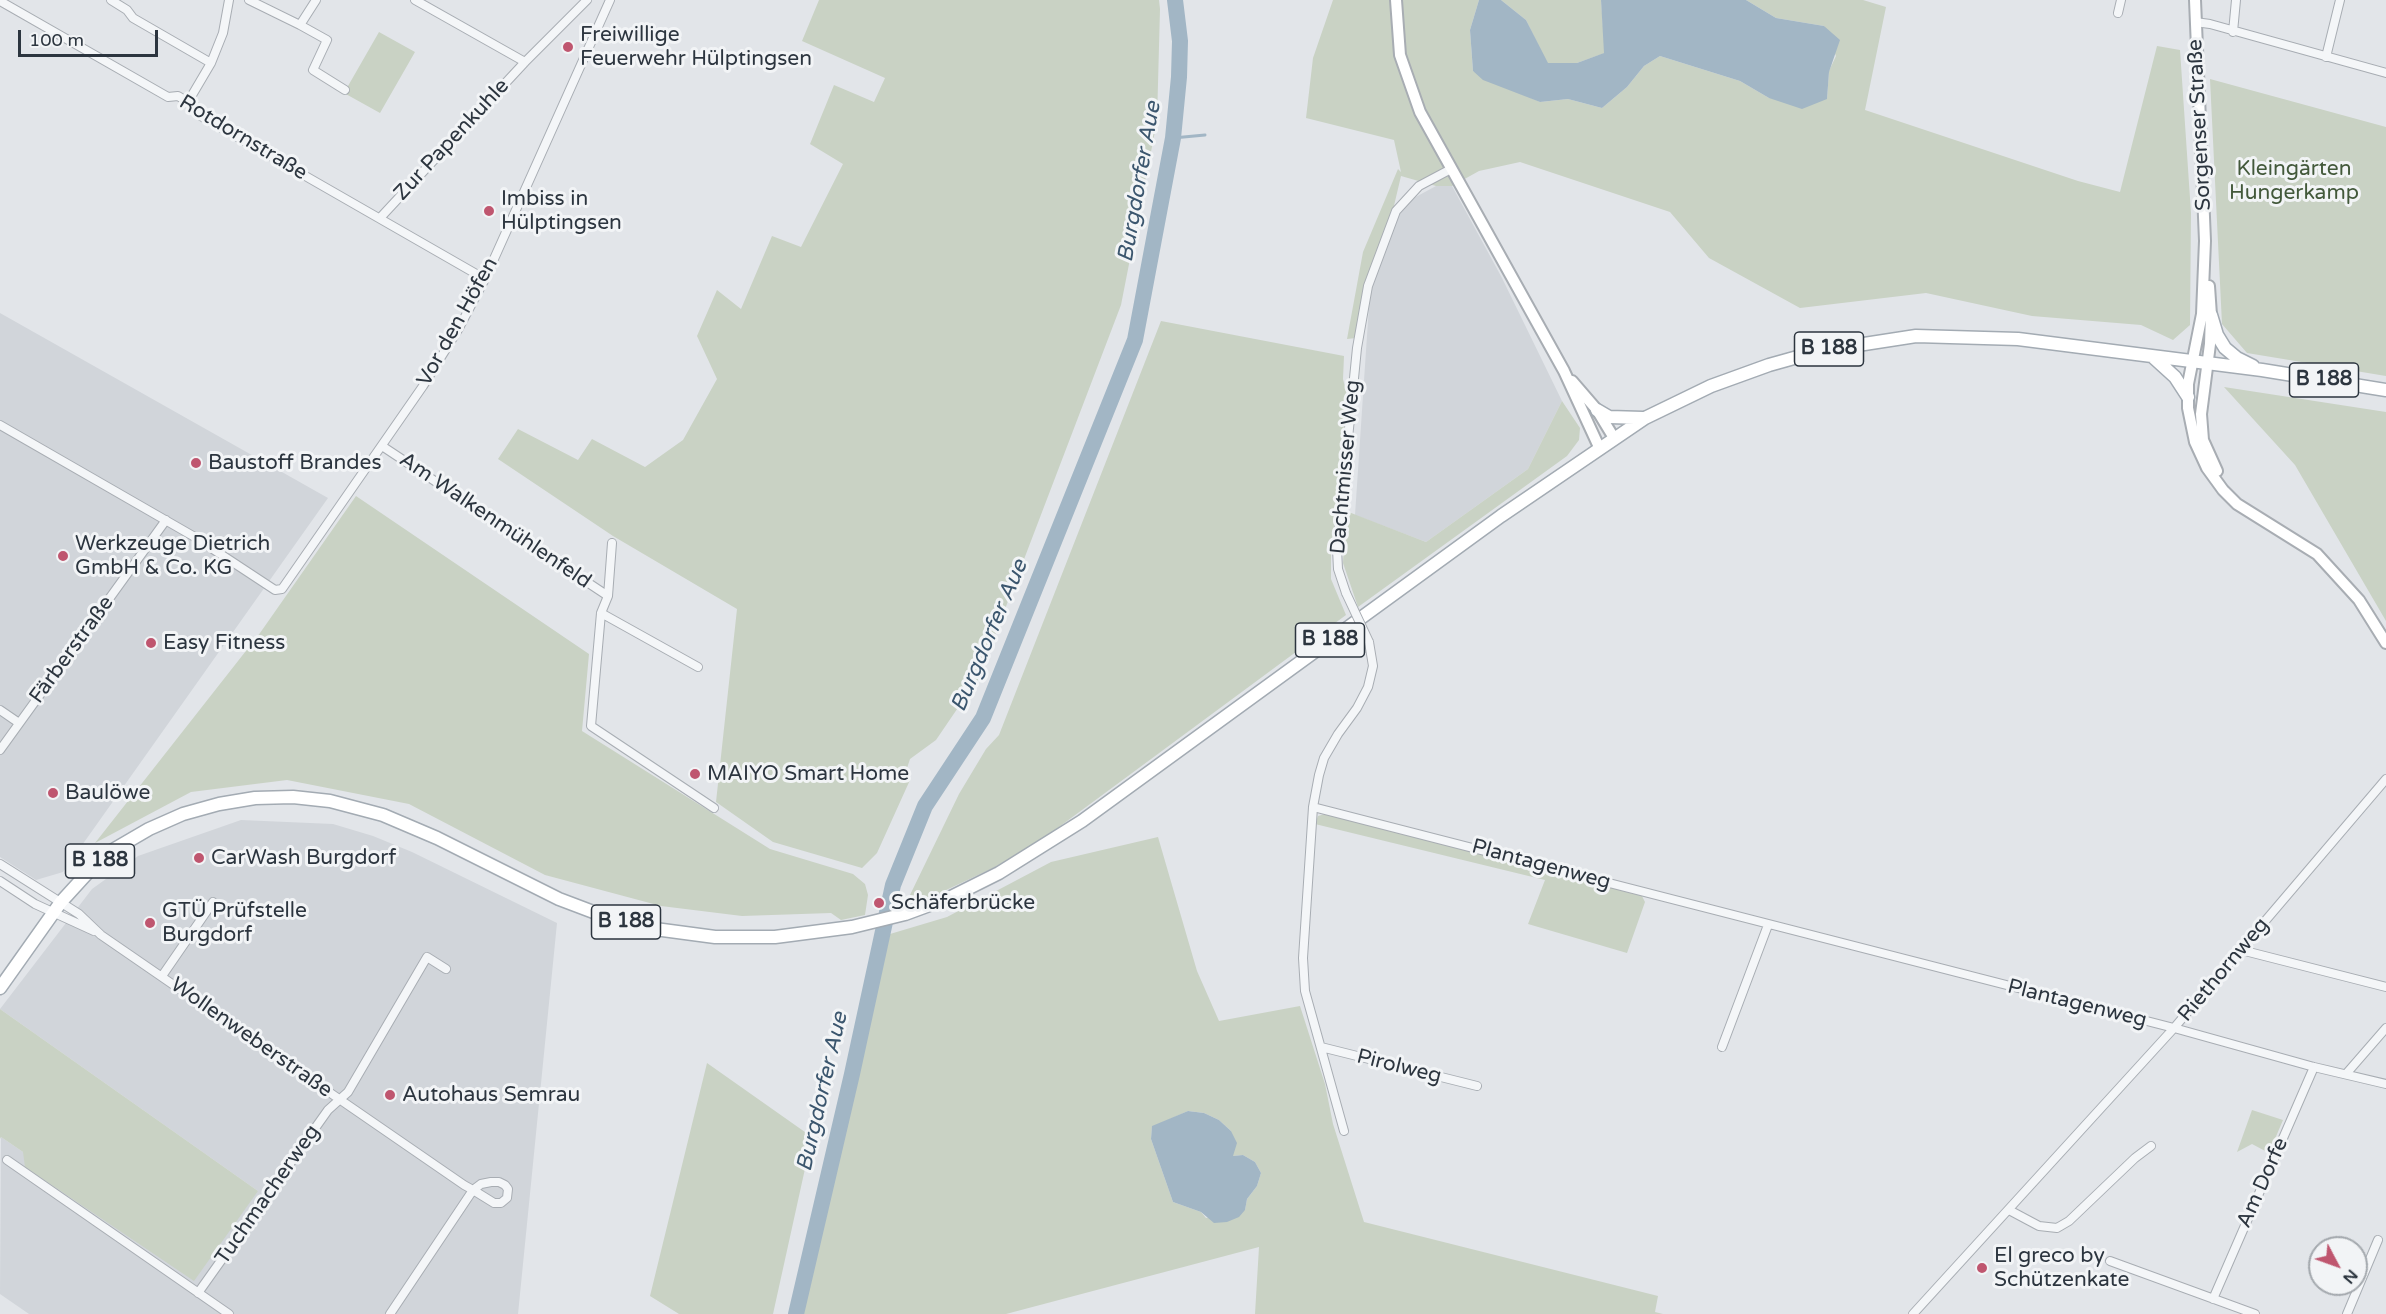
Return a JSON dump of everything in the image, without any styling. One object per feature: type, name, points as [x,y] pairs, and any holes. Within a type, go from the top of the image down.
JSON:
[{"type":"main road","points":[[1396,0],[1400,55],[1420,112],[1564,371],[1599,447]]},
{"type":"main road","name":"Sorgenser Straße","points":[[2195,0],[2205,197],[2205,250]]},
{"type":"main road","points":[[2205,250],[2211,315],[2208,363],[2200,414],[2204,440],[2213,465],[2227,486],[2259,517]]},
{"type":"main road","points":[[2205,250],[2202,314],[2188,397],[2195,442],[2207,468],[2223,490],[2237,504],[2317,554],[2333,569],[2359,600],[2386,643]]},
{"type":"main road","points":[[2211,315],[2217,335],[2225,348],[2237,358],[2262,370]]},
{"type":"main road","name":"B 188","points":[[0,988],[61,902],[92,868],[113,850],[136,835],[165,821],[219,804],[255,798],[292,797],[339,802],[383,815],[437,838],[559,899],[635,924],[685,934],[745,938],[796,936],[852,927],[905,914],[951,897],[999,873],[1082,820],[1501,516],[1599,447],[1645,418],[1711,386],[1769,365],[1819,351],[1916,336],[2018,339],[2262,370],[2386,390]]},
{"type":"main road","points":[[2153,357],[2175,377],[2188,397]]},
{"type":"main road","points":[[1564,371],[1597,411],[1614,438]]},
{"type":"main road","points":[[1597,411],[1609,417],[1645,418]]},
{"type":"street","points":[[111,0],[127,10],[133,18],[211,63]]},
{"type":"street","points":[[127,10],[133,0]]},
{"type":"street","points":[[188,102],[211,63],[223,33],[230,0]]},
{"type":"street","points":[[249,0],[327,40],[313,70],[345,90]]},
{"type":"street","points":[[300,26],[316,0]]},
{"type":"street","name":"Zur Papenkuhle","points":[[415,0],[525,62]]},
{"type":"street","name":"Zur Papenkuhle","points":[[380,218],[525,62],[587,0]]},
{"type":"street","name":"Vor den Höfen","points":[[166,520],[275,591],[282,589],[435,367],[485,279],[610,0]]},
{"type":"street","points":[[2118,13],[2121,0]]},
{"type":"street","points":[[2233,32],[2236,0]]},
{"type":"street","points":[[2326,57],[2340,0]]},
{"type":"street","name":"Rotdornstraße","points":[[0,1],[168,97],[178,96],[195,106],[199,115],[485,279]]},
{"type":"street","points":[[2195,22],[2210,24],[2386,73]]},
{"type":"street","name":"Dachtmisser Weg","points":[[1344,1131],[1305,991],[1303,958],[1313,807],[1324,758],[1357,708],[1368,687],[1373,666],[1369,642],[1346,593],[1338,569],[1337,549],[1357,348],[1368,286],[1396,211],[1419,186],[1451,169]]},
{"type":"street","points":[[0,425],[166,520]]},
{"type":"street","name":"Am Walkenmühlenfeld","points":[[382,446],[608,596]]},
{"type":"street","name":"Färberstraße","points":[[0,750],[166,520]]},
{"type":"street","name":"Am Walkenmühlenfeld","points":[[612,543],[608,596],[601,613],[591,726],[714,808]]},
{"type":"street","points":[[601,613],[698,667]]},
{"type":"street","points":[[0,710],[19,723]]},
{"type":"street","name":"Riethornweg","points":[[1914,1314],[2174,1028],[2386,779]]},
{"type":"street","name":"Plantagenweg","points":[[1313,807],[2386,1084]]},
{"type":"street","name":"Wollenweberstraße","points":[[0,864],[79,914],[98,933]]},
{"type":"street","points":[[0,880],[34,904],[52,913]]},
{"type":"street","name":"Wollenweberstraße","points":[[162,976],[213,902]]},
{"type":"street","name":"Wollenweberstraße","points":[[52,913],[98,933],[473,1190],[390,1314]]},
{"type":"street","points":[[1722,1047],[1768,925]]},
{"type":"street","points":[[2241,950],[2386,987]]},
{"type":"street","name":"Wollenweberstraße","points":[[340,1100],[348,1092],[427,957],[446,969]]},
{"type":"street","points":[[2346,1074],[2386,1028]]},
{"type":"street","name":"Pirolweg","points":[[1321,1047],[1477,1086]]},
{"type":"street","name":"Am Dorfe","points":[[2213,1299],[2314,1067]]},
{"type":"street","name":"Tuchmacherweg","points":[[198,1293],[328,1110],[340,1100]]},
{"type":"street","points":[[2009,1210],[2039,1226],[2057,1228],[2069,1221],[2135,1158],[2151,1146]]},
{"type":"street","points":[[7,1160],[229,1314]]},
{"type":"street","points":[[2347,1314],[2379,1240]]},
{"type":"street","points":[[2110,1260],[2255,1314]]},
{"type":"shaded area","points":[[1436,186],[1452,186],[1502,278],[1562,401],[1528,469],[1426,542],[1355,515],[1370,291],[1399,215],[1412,199]]},
{"type":"shaded area","points":[[0,313],[328,498],[63,872],[36,880],[0,857]]},
{"type":"shaded area","points":[[241,820],[333,824],[373,836],[412,852],[557,923],[518,1314],[29,1314],[0,1294],[1,1137],[23,1152],[258,1191],[0,1009],[92,889],[138,856]]},
{"type":"green space","points":[[819,0],[1159,0],[1160,9],[1157,121],[1121,305],[973,693],[968,693],[936,740],[910,759],[906,771],[910,780],[877,853],[862,868],[773,842],[716,802],[737,609],[613,536],[498,459],[518,429],[578,460],[592,439],[645,467],[683,440],[717,379],[697,336],[717,290],[741,309],[772,236],[801,247],[843,164],[810,144],[834,85],[874,102],[885,78],[802,41]]},
{"type":"green space","points":[[1333,0],[1479,0],[1470,30],[1473,71],[1540,102],[1568,99],[1602,108],[1627,87],[1644,66],[1660,56],[1740,81],[1769,98],[1827,99],[1829,71],[1836,56],[1824,26],[1776,18],[1746,0],[1863,0],[1886,7],[1865,110],[2078,181],[2120,192],[2157,46],[2180,50],[2191,213],[2190,325],[2173,340],[2141,325],[2032,316],[1926,293],[1800,308],[1709,258],[1670,212],[1520,162],[1479,171],[1452,186],[1436,186],[1401,176],[1393,210],[1367,281],[1356,338],[1347,339],[1363,252],[1398,169],[1401,172],[1394,140],[1306,118],[1313,58]]},
{"type":"green space","points":[[1501,0],[1601,0],[1605,53],[1577,63],[1547,63],[1526,20]]},
{"type":"green space","points":[[379,32],[415,52],[380,113],[344,93]]},
{"type":"green space","name":"Kleingärten Hungerkamp","points":[[2210,79],[2386,127],[2386,376],[2247,353],[2222,324]]},
{"type":"green space","points":[[1161,321],[1344,356],[1343,379],[1348,399],[1331,554],[1331,579],[1346,615],[1040,841],[995,867],[913,903],[910,895],[959,794],[986,749],[999,735]]},
{"type":"green space","points":[[2224,387],[2386,412],[2386,621],[2295,465]]},
{"type":"green space","points":[[1562,401],[1580,428],[1579,440],[1567,456],[1358,607],[1343,563],[1346,511],[1426,542],[1528,469]]},
{"type":"green space","points":[[356,496],[589,654],[582,731],[770,849],[853,874],[865,884],[868,895],[865,915],[841,920],[831,913],[742,916],[661,906],[545,875],[409,804],[287,780],[191,792],[95,843],[260,633]]},
{"type":"green space","points":[[1328,813],[1642,896],[1645,902],[1627,953],[1528,924],[1545,880],[1315,824],[1318,816]]},
{"type":"green space","points":[[1158,837],[1197,971],[1219,1021],[1300,1006],[1325,1084],[1333,1124],[1364,1222],[1658,1296],[1655,1312],[1663,1314],[1255,1314],[1259,1247],[1006,1314],[803,1314],[890,934],[947,917],[1051,862]],"holes":[[[1188,1111],[1204,1113],[1219,1120],[1231,1131],[1233,1156],[1243,1155],[1255,1162],[1261,1173],[1257,1186],[1247,1199],[1245,1210],[1206,1218],[1201,1212],[1173,1202],[1151,1139],[1152,1127]]]},
{"type":"green space","points":[[0,1009],[258,1191],[194,1281],[25,1167],[23,1152],[1,1137],[0,1139]]},
{"type":"green space","points":[[707,1063],[812,1137],[773,1314],[679,1314],[650,1296]]},
{"type":"green space","points":[[2252,1110],[2283,1120],[2269,1153],[2252,1144],[2237,1152]]},
{"type":"water","points":[[1479,0],[1501,0],[1526,20],[1548,63],[1577,63],[1604,53],[1601,0],[1746,0],[1776,18],[1824,26],[1840,40],[1829,72],[1827,99],[1802,109],[1769,98],[1740,81],[1660,56],[1644,66],[1627,87],[1602,108],[1568,99],[1540,102],[1483,80],[1473,71],[1470,30]]},
{"type":"water","points":[[1188,1111],[1204,1113],[1219,1120],[1231,1131],[1237,1143],[1233,1156],[1243,1155],[1255,1162],[1261,1173],[1257,1186],[1247,1199],[1245,1210],[1239,1217],[1227,1222],[1214,1223],[1201,1212],[1173,1202],[1151,1139],[1152,1126]]},
{"type":"waterway","name":"Burgdorfer Aue","points":[[796,1314],[893,885],[925,806],[983,718],[1135,340],[1173,138],[1180,41],[1175,0]]},
{"type":"waterway","points":[[1173,138],[1205,135]]},
{"type":"place","name":"Freiwillige Feuerwehr Hülptingsen","points":[[568,47]]},
{"type":"place","name":"Imbiss in Hülptingsen","points":[[489,211]]},
{"type":"place","name":"Baustoff Brandes","points":[[196,463]]},
{"type":"place","name":"Werkzeuge Dietrich GmbH & Co. KG","points":[[63,556]]},
{"type":"place","name":"Easy Fitness","points":[[151,643]]},
{"type":"place","name":"MAIYO Smart Home","points":[[695,774]]},
{"type":"place","name":"Baulöwe","points":[[53,793]]},
{"type":"place","name":"CarWash Burgdorf","points":[[199,858]]},
{"type":"place","name":"Schäferbrücke","points":[[879,903]]},
{"type":"place","name":"GTÜ Prüfstelle Burgdorf","points":[[150,923]]},
{"type":"place","name":"Autohaus Semrau","points":[[390,1095]]},
{"type":"place","name":"El greco by Schützenkate","points":[[1982,1268]]}]
